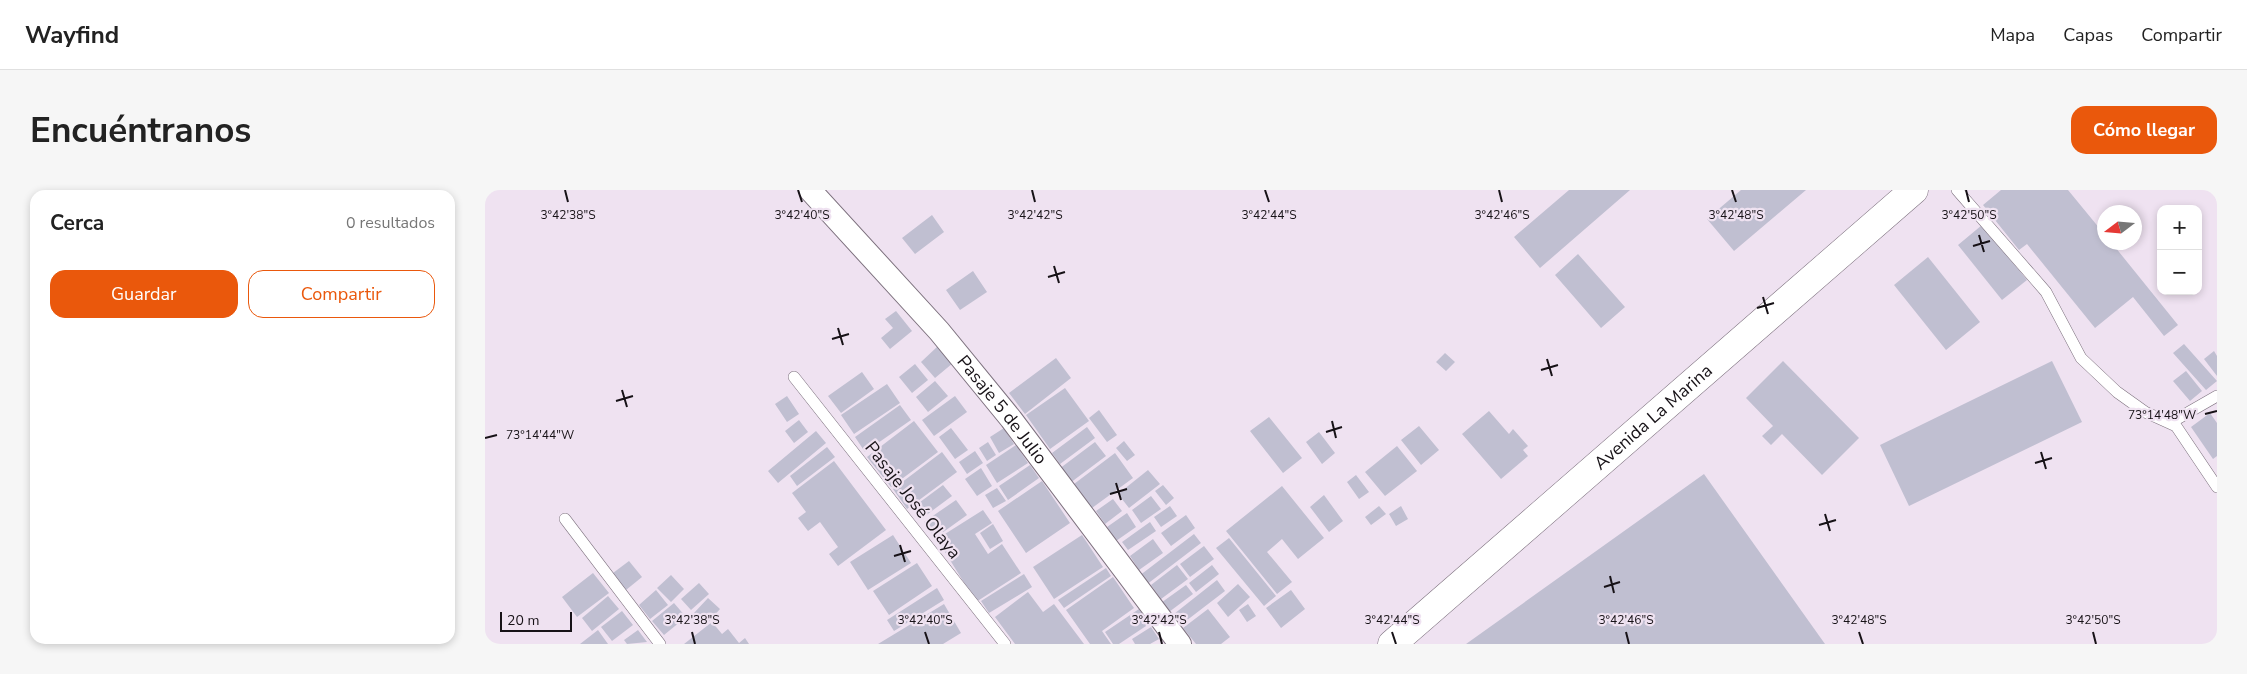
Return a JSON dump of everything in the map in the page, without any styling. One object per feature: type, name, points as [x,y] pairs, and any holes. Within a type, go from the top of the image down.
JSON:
[{"type":"main road","name":"Avenida La Marina","points":[[1392,644],[1914,190]]},
{"type":"street","name":"Pasaje 5 de Julio","points":[[810,190],[939,331],[1011,419],[1180,644]]},
{"type":"lane","points":[[1957,190],[2046,292],[2081,358],[2117,392],[2145,412],[2176,426],[2217,487]]},
{"type":"lane","name":"Pasaje José Olaya","points":[[794,377],[1005,644]]},
{"type":"lane","points":[[2170,423],[2217,396]]},
{"type":"lane","points":[[565,520],[660,644]]},
{"type":"building","points":[[1569,190],[1630,190],[1540,268],[1514,237]]},
{"type":"building","points":[[1741,190],[1806,190],[1734,251],[1707,219]]},
{"type":"building","points":[[2001,190],[2068,190],[2097,225],[2097,250],[2117,250],[2178,325],[2164,336],[2133,297],[2095,328],[2027,244],[2019,250],[1983,205]]},
{"type":"building","points":[[932,215],[944,232],[915,254],[902,238]]},
{"type":"building","points":[[1982,225],[2027,280],[2002,300],[1958,245]]},
{"type":"building","points":[[1578,254],[1625,307],[1601,328],[1555,275]]},
{"type":"building","points":[[1928,257],[1980,322],[1946,350],[1894,285]]},
{"type":"building","points":[[973,271],[987,292],[960,310],[946,290]]},
{"type":"building","points":[[896,311],[912,331],[890,349],[881,338],[893,328],[885,319]]},
{"type":"building","points":[[2184,344],[2217,381],[2206,390],[2173,353]]},
{"type":"building","points":[[938,346],[953,363],[935,378],[921,362]]},
{"type":"building","points":[[2214,351],[2217,356],[2217,376],[2204,359]]},
{"type":"building","points":[[1445,353],[1455,362],[1446,371],[1436,362]]},
{"type":"building","points":[[1056,358],[1071,378],[1025,414],[1009,393]]},
{"type":"building","points":[[1783,361],[1859,438],[1822,475],[1782,434],[1771,445],[1762,436],[1773,426],[1746,398]]},
{"type":"building","points":[[2052,361],[2082,422],[1909,506],[1880,445]]},
{"type":"building","points":[[915,364],[928,380],[912,393],[899,377]]},
{"type":"building","points":[[2186,371],[2202,391],[2190,401],[2173,381]]},
{"type":"building","points":[[862,372],[874,389],[841,413],[828,396]]},
{"type":"building","points":[[935,381],[948,396],[928,412],[916,397]]},
{"type":"building","points":[[887,384],[900,403],[854,434],[841,415]]},
{"type":"building","points":[[1065,388],[1089,421],[1050,449],[1026,415]]},
{"type":"building","points":[[787,396],[799,414],[787,422],[775,404]]},
{"type":"building","points":[[955,396],[967,412],[934,436],[922,420]]},
{"type":"building","points":[[900,405],[911,420],[865,452],[855,437]]},
{"type":"building","points":[[1099,410],[1117,435],[1107,442],[1089,418]]},
{"type":"building","points":[[1489,411],[1509,434],[1513,429],[1528,446],[1523,450],[1528,456],[1501,479],[1462,434]]},
{"type":"building","points":[[2210,413],[2217,423],[2217,456],[2213,459],[2191,427]]},
{"type":"building","points":[[1269,417],[1302,458],[1283,473],[1250,431]]},
{"type":"building","points":[[799,420],[808,432],[794,443],[785,431]]},
{"type":"building","points":[[914,421],[938,452],[891,487],[867,457]]},
{"type":"building","points":[[1419,426],[1439,450],[1421,465],[1401,440]]},
{"type":"building","points":[[1087,427],[1095,438],[1060,464],[1052,453]]},
{"type":"building","points":[[951,428],[968,450],[955,459],[939,437]]},
{"type":"building","points":[[1004,428],[1014,444],[999,453],[990,437]]},
{"type":"building","points":[[816,431],[826,443],[778,483],[768,471]]},
{"type":"building","points":[[1319,432],[1335,453],[1322,464],[1306,442]]},
{"type":"building","points":[[1124,441],[1135,455],[1127,461],[1116,448]]},
{"type":"building","points":[[988,442],[996,455],[987,461],[979,448]]},
{"type":"building","points":[[1095,442],[1106,456],[1070,483],[1059,469]]},
{"type":"building","points":[[1016,445],[1028,463],[997,483],[986,465]]},
{"type":"building","points":[[1397,446],[1417,471],[1385,496],[1365,472]]},
{"type":"building","points":[[827,447],[835,457],[797,486],[790,476]]},
{"type":"building","points":[[975,451],[983,463],[967,474],[959,462]]},
{"type":"building","points":[[942,452],[957,472],[907,509],[893,489]]},
{"type":"building","points":[[1115,453],[1133,478],[1092,508],[1074,484]]},
{"type":"building","points":[[834,461],[886,530],[838,566],[829,554],[838,547],[820,522],[808,531],[798,518],[806,512],[792,493]]},
{"type":"building","points":[[1030,465],[1039,478],[1008,500],[999,486]]},
{"type":"building","points":[[981,468],[992,486],[977,496],[965,479]]},
{"type":"building","points":[[1148,470],[1160,484],[1129,508],[1118,494]]},
{"type":"building","points":[[1704,474],[1825,644],[1466,644]]},
{"type":"building","points":[[1356,475],[1369,492],[1359,499],[1347,482]]},
{"type":"building","points":[[1042,481],[1070,523],[1026,553],[998,511]]},
{"type":"building","points":[[943,485],[952,496],[921,519],[912,508]]},
{"type":"building","points":[[1163,485],[1174,498],[1166,505],[1155,491]]},
{"type":"building","points":[[1282,486],[1324,538],[1298,559],[1282,539],[1267,552],[1292,582],[1277,594],[1226,531]]},
{"type":"building","points":[[997,488],[1006,501],[993,508],[985,495]]},
{"type":"building","points":[[1324,495],[1343,521],[1329,532],[1310,507]]},
{"type":"building","points":[[1151,496],[1161,509],[1141,523],[1132,510]]},
{"type":"building","points":[[1113,499],[1122,511],[1105,524],[1096,511]]},
{"type":"building","points":[[956,500],[967,515],[935,538],[924,522]]},
{"type":"building","points":[[1170,506],[1177,516],[1161,527],[1154,517]]},
{"type":"building","points":[[1379,506],[1386,514],[1371,525],[1365,517]]},
{"type":"building","points":[[1401,506],[1408,519],[1396,526],[1389,514]]},
{"type":"building","points":[[983,510],[992,523],[975,534],[988,554],[1002,544],[1021,573],[976,602],[937,539]]},
{"type":"building","points":[[1127,513],[1136,527],[1116,541],[1107,527]]},
{"type":"building","points":[[1186,515],[1195,528],[1171,546],[1161,533]]},
{"type":"building","points":[[1150,522],[1156,531],[1128,550],[1122,542]]},
{"type":"building","points":[[993,524],[1003,541],[990,549],[980,533]]},
{"type":"building","points":[[1194,534],[1201,543],[1146,585],[1139,576]]},
{"type":"building","points":[[893,535],[911,563],[868,590],[850,562]]},
{"type":"building","points":[[1082,535],[1103,567],[1054,599],[1033,567]]},
{"type":"building","points":[[1229,538],[1276,596],[1264,606],[1216,548]]},
{"type":"building","points":[[1153,539],[1163,553],[1139,570],[1130,556]]},
{"type":"building","points":[[1204,546],[1214,559],[1190,577],[1180,564]]},
{"type":"building","points":[[629,561],[642,577],[626,590],[613,573]]},
{"type":"building","points":[[917,563],[932,586],[889,615],[873,591]]},
{"type":"building","points":[[1177,565],[1188,579],[1161,599],[1151,585]]},
{"type":"building","points":[[1212,565],[1219,574],[1196,592],[1189,583]]},
{"type":"building","points":[[1106,568],[1111,576],[1064,608],[1058,600]]},
{"type":"building","points":[[593,573],[609,593],[577,617],[562,597]]},
{"type":"building","points":[[1024,574],[1032,587],[989,613],[981,601]]},
{"type":"building","points":[[671,575],[684,589],[671,602],[657,588]]},
{"type":"building","points":[[1113,577],[1134,608],[1102,631],[1111,644],[1090,644],[1066,610]]},
{"type":"building","points":[[1217,580],[1225,591],[1182,624],[1174,614]]},
{"type":"building","points":[[699,583],[709,594],[691,610],[681,599]]},
{"type":"building","points":[[1238,584],[1250,597],[1228,617],[1217,603]]},
{"type":"building","points":[[1186,585],[1193,594],[1165,615],[1158,605]]},
{"type":"building","points":[[937,588],[944,600],[894,631],[887,620]]},
{"type":"building","points":[[656,590],[668,605],[650,619],[639,605]]},
{"type":"building","points":[[1291,590],[1305,609],[1281,628],[1266,608]]},
{"type":"building","points":[[1028,592],[1043,612],[1054,604],[1084,644],[1015,644],[995,617]]},
{"type":"building","points":[[608,596],[619,609],[592,631],[582,618]]},
{"type":"building","points":[[708,598],[720,609],[706,625],[694,613]]},
{"type":"building","points":[[674,603],[686,617],[664,635],[652,621]]},
{"type":"building","points":[[944,604],[961,633],[943,644],[878,644]]},
{"type":"building","points":[[1248,604],[1256,616],[1247,622],[1239,610]]},
{"type":"building","points":[[1139,609],[1149,624],[1119,644],[1113,644],[1105,632]]},
{"type":"building","points":[[1208,609],[1230,637],[1221,644],[1196,644],[1183,628]]},
{"type":"building","points":[[622,611],[633,625],[612,641],[601,627]]},
{"type":"building","points":[[712,622],[722,634],[728,629],[739,643],[745,638],[749,644],[684,644]]},
{"type":"building","points":[[1151,627],[1159,639],[1150,644],[1135,644],[1132,639]]},
{"type":"building","points":[[598,630],[608,644],[580,644]]},
{"type":"building","points":[[638,630],[647,642],[627,644],[624,640]]}]
